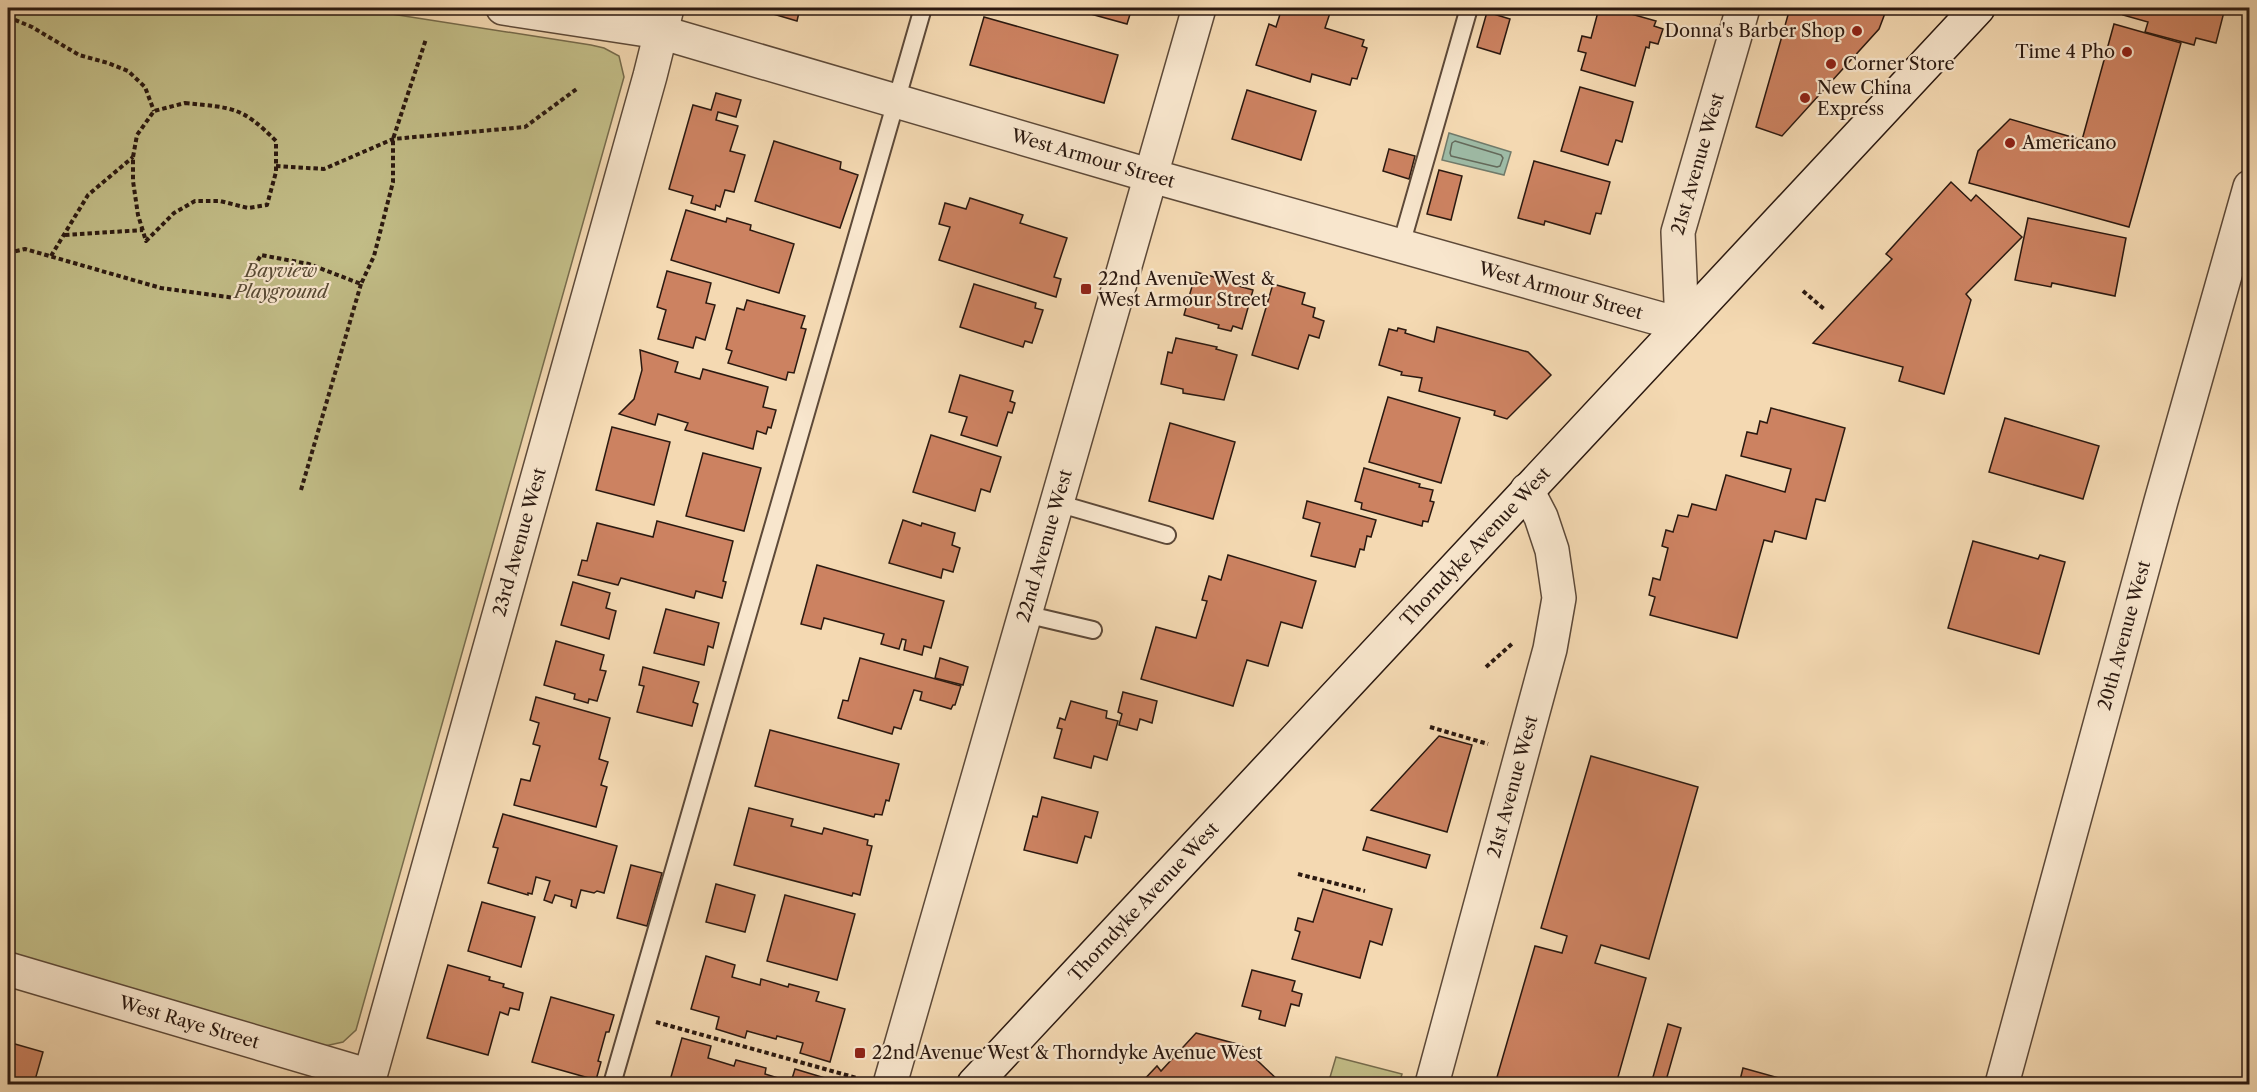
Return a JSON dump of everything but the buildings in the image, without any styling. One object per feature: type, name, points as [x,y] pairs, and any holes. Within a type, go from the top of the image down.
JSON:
[{"type":"street","name":"West Armour Street","points":[[503,8],[664,20],[897,99],[1152,176],[1682,325]]},
{"type":"street","name":"22nd Avenue West","points":[[890,1084],[1199,8]]},
{"type":"street","name":"21st Avenue West","points":[[1682,325],[1678,232],[1743,8]]},
{"type":"street","name":"Thorndyke Avenue West","points":[[974,1084],[1978,8]]},
{"type":"street","name":"23rd Avenue West","points":[[370,1076],[664,20]]},
{"type":"street","name":"20th Avenue West","points":[[2002,1084],[2250,187]]},
{"type":"street","name":"21st Avenue West","points":[[1432,1084],[1547,661],[1559,598],[1552,550],[1541,517],[1527,490]]},
{"type":"street","name":"West Raye Street","points":[[8,969],[370,1076]]},
{"type":"lane","points":[[612,1084],[923,8]]},
{"type":"lane","points":[[1401,245],[1469,8]]},
{"type":"lane","points":[[1057,503],[1167,535]]},
{"type":"lane","points":[[1025,614],[1093,630]]},
{"type":"path","points":[[8,17],[32,27],[79,55],[128,71],[145,87],[154,111]]},
{"type":"path","points":[[301,490],[361,284],[374,256],[393,182],[393,139],[426,39]]},
{"type":"path","points":[[276,166],[324,169],[393,139],[525,127],[578,88]]},
{"type":"path","points":[[185,103],[237,109],[255,121],[276,141],[276,166],[267,206],[248,208],[220,201],[195,201],[174,213],[146,241],[138,215],[133,181],[133,156],[137,135],[154,111],[185,103]]},
{"type":"path","points":[[51,256],[88,195],[133,156]]},
{"type":"path","points":[[65,235],[143,230]]},
{"type":"path","points":[[8,253],[25,249],[161,288],[235,298],[261,255],[309,264],[361,284]]},
{"type":"path","points":[[1803,291],[1824,309]]},
{"type":"path","points":[[1486,667],[1513,643]]},
{"type":"path","points":[[1430,727],[1479,741]]},
{"type":"path","points":[[1298,874],[1365,891]]},
{"type":"path","points":[[632,1015],[851,1076]]},
{"type":"green space","name":"Bayview Playground","points":[[8,8],[353,8],[591,45],[604,48],[619,56],[624,77],[356,1030],[343,1042],[325,1046],[8,956]]},
{"type":"green space","points":[[1336,1057],[1402,1074],[1399,1084],[1328,1084]]},
{"type":"water","points":[[1449,133],[1511,152],[1504,175],[1442,160]]},
{"type":"place","name":"Donna's Barber Shop","points":[[1857,31]]},
{"type":"place","name":"Time 4 Pho","points":[[2127,52]]},
{"type":"place","name":"Corner Store","points":[[1831,64]]},
{"type":"place","name":"New China Express","points":[[1805,98]]},
{"type":"place","name":"Americano","points":[[2010,143]]},
{"type":"place","name":"22nd Avenue West & West Armour Street","points":[[1086,289]]},
{"type":"place","name":"22nd Avenue West & Thorndyke Avenue West","points":[[860,1053]]}]
